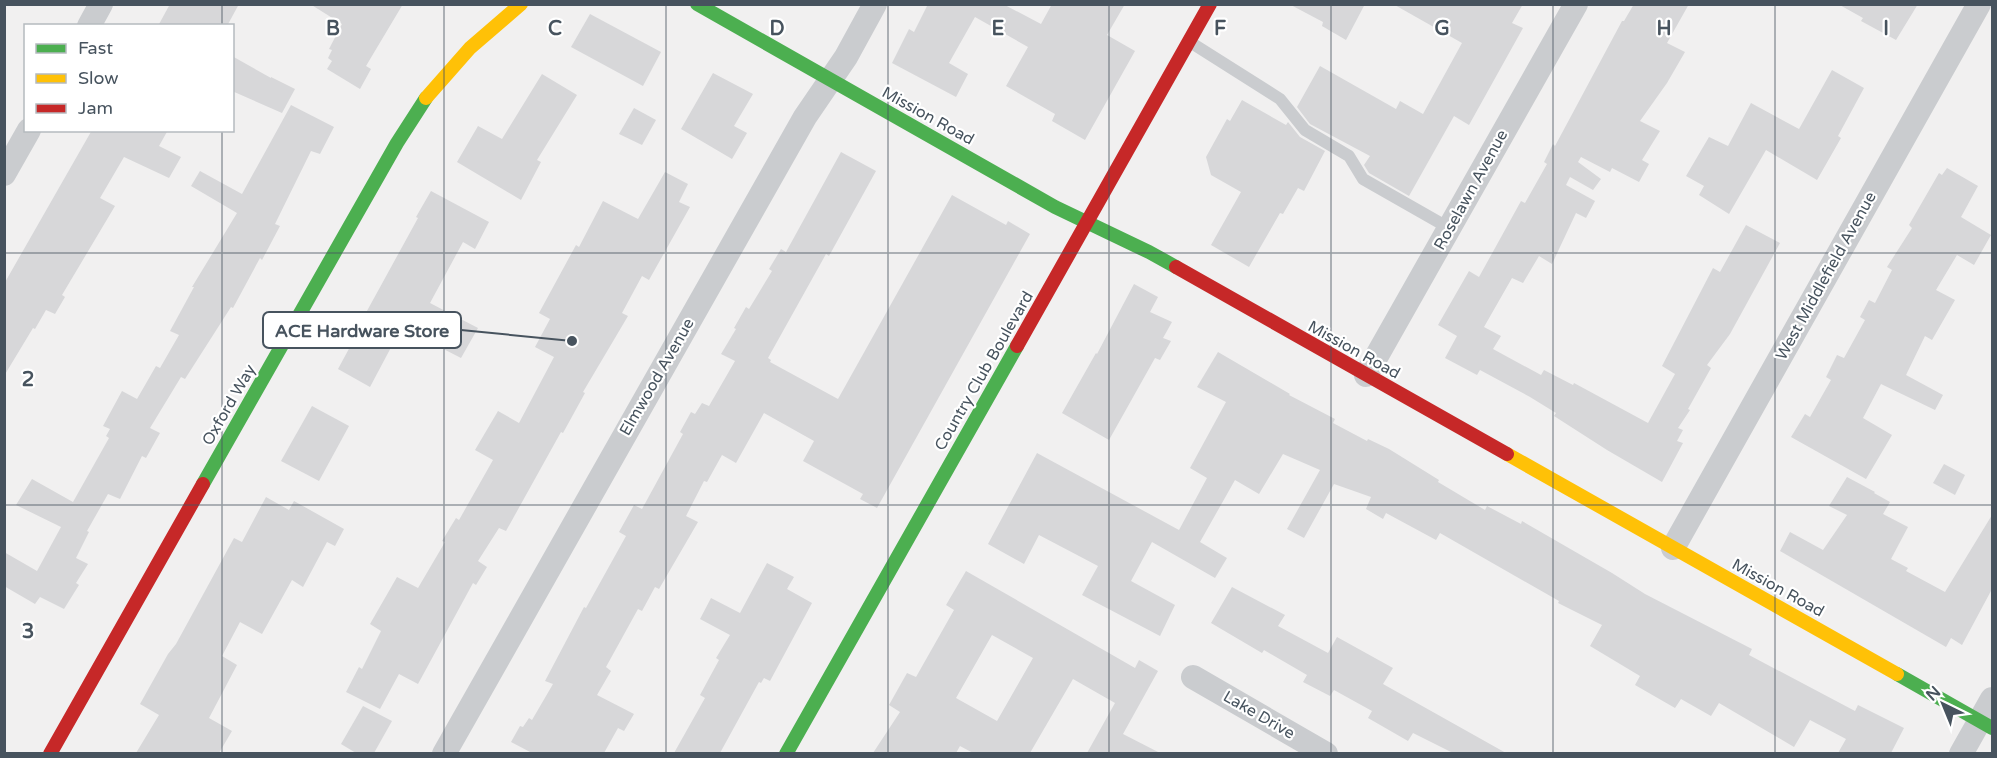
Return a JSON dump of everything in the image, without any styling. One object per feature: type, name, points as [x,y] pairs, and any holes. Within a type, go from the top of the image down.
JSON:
[{"type":"street","points":[[90,24],[101,4]]},
{"type":"street","name":"Oxford Way","points":[[50,753],[397,143],[428,94],[470,48],[521,4]]},
{"type":"street","name":"Mission Road","points":[[697,4],[1055,207],[1149,252],[1986,724]]},
{"type":"street","name":"Elmwood Avenue","points":[[444,753],[799,127],[846,57],[875,4]]},
{"type":"street","name":"Country Club Boulevard","points":[[786,753],[1210,4]]},
{"type":"street","name":"Roselawn Avenue","points":[[1366,375],[1576,4]]},
{"type":"street","name":"West Middlefield Avenue","points":[[1673,548],[1979,4]]},
{"type":"street","points":[[4,174],[28,132]]},
{"type":"street","name":"Lake Drive","points":[[1193,677],[1326,753]]},
{"type":"street","points":[[1961,753],[1986,724],[1992,699]]},
{"type":"lane","points":[[1189,42],[1280,99],[1305,130],[1349,156],[1363,179],[1449,228]]},
{"type":"building","points":[[170,4],[239,4],[228,24],[159,24]]},
{"type":"building","points":[[310,4],[403,4],[366,66],[371,69],[360,89],[327,69],[332,61],[328,58],[332,50],[329,49],[342,24]]},
{"type":"building","points":[[928,4],[1003,4],[1041,24],[1052,4],[1125,4],[1107,35],[1135,51],[1085,140],[1052,121],[1055,114],[1006,86],[1028,47],[975,17],[949,63],[968,74],[956,97],[892,63],[909,29],[914,32]]},
{"type":"building","points":[[1289,4],[1365,4],[1346,40],[1322,26],[1323,22]]},
{"type":"building","points":[[1393,4],[1523,4],[1512,23],[1523,28],[1469,125],[1454,116],[1409,196],[1369,173],[1364,165],[1370,156],[1310,124],[1297,107],[1320,66],[1396,109],[1400,101],[1423,114],[1462,43]]},
{"type":"building","points":[[1634,4],[1689,4],[1667,43],[1685,52],[1667,83],[1640,121],[1660,131],[1642,160],[1649,164],[1639,182],[1612,168],[1610,172],[1581,157],[1578,162],[1601,179],[1593,190],[1570,177],[1566,185],[1595,201],[1586,218],[1576,213],[1552,264],[1539,256],[1523,283],[1512,278],[1484,327],[1501,336],[1493,349],[1541,375],[1544,370],[1573,385],[1574,383],[1648,423],[1675,374],[1662,366],[1713,268],[1720,272],[1746,225],[1780,243],[1730,334],[1707,365],[1711,368],[1688,409],[1690,410],[1678,428],[1683,430],[1677,441],[1683,443],[1662,482],[1554,416],[1556,413],[1530,397],[1480,370],[1477,375],[1445,358],[1457,336],[1438,325],[1469,271],[1479,277],[1521,201],[1525,203],[1547,164],[1544,162],[1553,144],[1555,146],[1622,21]]},
{"type":"building","points":[[1838,4],[1918,4],[1896,40],[1861,21],[1863,18]]},
{"type":"building","points":[[590,14],[661,52],[643,86],[571,47]]},
{"type":"building","points":[[234,57],[295,89],[282,113],[234,92]]},
{"type":"building","points":[[1832,70],[1864,88],[1838,136],[1841,138],[1817,180],[1766,150],[1729,214],[1699,195],[1704,186],[1686,176],[1709,137],[1728,146],[1751,103],[1799,129]]},
{"type":"building","points":[[713,73],[753,94],[734,126],[747,133],[732,159],[681,129]]},
{"type":"building","points":[[542,74],[577,95],[537,160],[541,162],[521,200],[457,162],[478,126],[502,139]]},
{"type":"building","points":[[1242,100],[1286,125],[1288,122],[1300,137],[1325,151],[1304,191],[1298,188],[1283,214],[1280,213],[1249,267],[1211,245],[1241,192],[1211,175],[1206,157],[1227,119],[1230,121]]},
{"type":"building","points":[[291,105],[334,127],[320,154],[311,151],[275,224],[280,226],[233,308],[231,307],[185,379],[181,377],[150,428],[160,433],[146,458],[142,456],[120,499],[108,494],[87,531],[89,532],[76,558],[88,564],[76,583],[79,585],[64,609],[40,597],[35,604],[4,586],[4,552],[37,571],[61,527],[16,505],[32,479],[73,502],[109,438],[106,436],[110,429],[103,426],[122,391],[137,399],[156,366],[160,368],[179,335],[170,331],[194,287],[192,287],[237,213],[191,186],[200,171],[242,194]]},
{"type":"building","points":[[634,108],[656,120],[642,145],[619,134]]},
{"type":"building","points":[[91,132],[167,132],[159,146],[181,157],[169,178],[124,157],[100,198],[115,206],[62,295],[65,297],[55,314],[46,310],[4,376],[4,284]]},
{"type":"building","points":[[841,152],[876,171],[829,256],[826,254],[768,358],[770,362],[838,399],[952,195],[1006,225],[1008,221],[1030,234],[877,508],[860,499],[863,494],[803,461],[814,441],[764,413],[736,463],[722,455],[707,482],[704,481],[686,516],[698,522],[659,589],[655,587],[642,611],[638,609],[606,667],[611,671],[597,695],[634,714],[624,731],[618,728],[604,753],[532,753],[511,742],[520,726],[523,727],[529,718],[532,720],[553,684],[545,681],[584,607],[586,608],[626,536],[619,532],[634,505],[642,509],[683,434],[680,432],[691,412],[695,414],[702,403],[709,406],[735,361],[721,354],[736,329],[734,328],[746,307],[749,309],[772,271],[769,269],[781,249],[786,252]]},
{"type":"building","points":[[1947,168],[1978,186],[1961,217],[1991,235],[1974,265],[1957,255],[1936,290],[1955,300],[1932,340],[1925,336],[1906,375],[1943,395],[1935,410],[1881,384],[1863,418],[1892,435],[1866,479],[1791,437],[1805,414],[1810,417],[1831,380],[1826,377],[1837,355],[1844,358],[1865,320],[1860,317],[1869,300],[1875,303],[1892,270],[1887,267],[1912,228],[1909,225],[1939,173],[1942,175]]},
{"type":"building","points":[[665,172],[688,184],[679,202],[690,207],[649,280],[642,276],[622,313],[628,316],[506,531],[499,528],[478,561],[487,567],[476,585],[473,583],[418,684],[399,674],[380,709],[346,692],[359,667],[362,669],[381,631],[370,624],[397,577],[418,588],[445,542],[442,541],[456,518],[459,520],[493,460],[475,450],[498,411],[519,423],[554,357],[535,347],[550,319],[539,313],[576,245],[579,247],[603,201],[638,219]]},
{"type":"building","points":[[431,191],[489,222],[475,249],[463,242],[430,303],[478,328],[461,358],[418,336],[412,347],[396,338],[370,387],[338,369]]},
{"type":"building","points":[[1134,284],[1158,297],[1150,312],[1172,322],[1163,338],[1171,341],[1160,360],[1155,358],[1109,440],[1062,413],[1097,354]]},
{"type":"building","points":[[1218,352],[1289,395],[1335,419],[1333,423],[1367,441],[1368,439],[1389,449],[1485,510],[1487,506],[1521,524],[1522,521],[1645,594],[1752,649],[1749,655],[1855,711],[1858,705],[1904,728],[1891,753],[1838,753],[1846,739],[1810,720],[1794,747],[1719,703],[1711,716],[1681,699],[1675,708],[1635,685],[1640,676],[1590,646],[1602,625],[1558,603],[1559,601],[1440,533],[1436,540],[1386,513],[1383,519],[1366,509],[1371,497],[1334,484],[1304,538],[1287,529],[1320,470],[1283,454],[1259,494],[1235,480],[1200,542],[1227,558],[1215,578],[1152,542],[1131,581],[1175,605],[1160,636],[1082,595],[1098,566],[1039,535],[1024,564],[988,544],[1037,453],[1179,530],[1207,478],[1190,468],[1226,402],[1197,387]]},
{"type":"building","points":[[312,406],[349,426],[319,481],[281,461]]},
{"type":"building","points":[[1944,464],[1965,475],[1955,495],[1933,483]]},
{"type":"building","points":[[1847,477],[1890,502],[1883,514],[1908,527],[1891,559],[1908,568],[1906,571],[1945,592],[1992,515],[1992,589],[1962,645],[1951,638],[1946,647],[1780,551],[1790,532],[1823,550],[1847,515],[1829,506]]},
{"type":"building","points":[[266,497],[289,510],[294,501],[344,529],[335,546],[327,542],[303,587],[292,580],[262,634],[240,622],[222,656],[237,665],[209,718],[232,731],[219,753],[136,753],[159,715],[140,704],[234,538],[242,542]]},
{"type":"building","points":[[767,563],[794,577],[787,589],[812,603],[770,681],[764,678],[761,683],[759,682],[720,753],[674,753],[705,698],[700,695],[719,660],[716,658],[730,635],[700,619],[711,598],[740,613]]},
{"type":"building","points":[[966,571],[1135,668],[1139,660],[1158,671],[1123,734],[1160,753],[1087,753],[1115,703],[1073,679],[1030,753],[973,753],[960,746],[956,753],[873,753],[900,712],[889,705],[907,673],[916,677],[954,610],[946,605]],"holes":[[[992,635],[1033,658],[997,721],[956,698]]]},
{"type":"building","points":[[1232,587],[1285,615],[1278,626],[1328,653],[1337,637],[1393,668],[1383,684],[1506,753],[1453,753],[1413,733],[1408,741],[1368,718],[1372,711],[1334,690],[1330,696],[1303,682],[1307,675],[1264,650],[1262,653],[1211,623]]},
{"type":"building","points":[[363,706],[392,721],[374,753],[356,753],[341,744]]},
{"type":"traffic: fast","points":[[697,4],[1055,207],[1176,267]]},
{"type":"traffic: fast","points":[[203,484],[397,143],[426,98]]},
{"type":"traffic: fast","points":[[786,754],[1017,346]]},
{"type":"traffic: fast","points":[[1897,674],[1992,728]]},
{"type":"traffic: slow","points":[[426,98],[470,48],[521,4]]},
{"type":"traffic: slow","points":[[1507,454],[1897,674]]},
{"type":"traffic: jam","points":[[1017,346],[1210,4]]},
{"type":"traffic: jam","points":[[1176,267],[1507,454]]},
{"type":"traffic: jam","points":[[50,754],[203,484]]},
{"type":"place","name":"ACE Hardware Store","points":[[572,341]]}]
